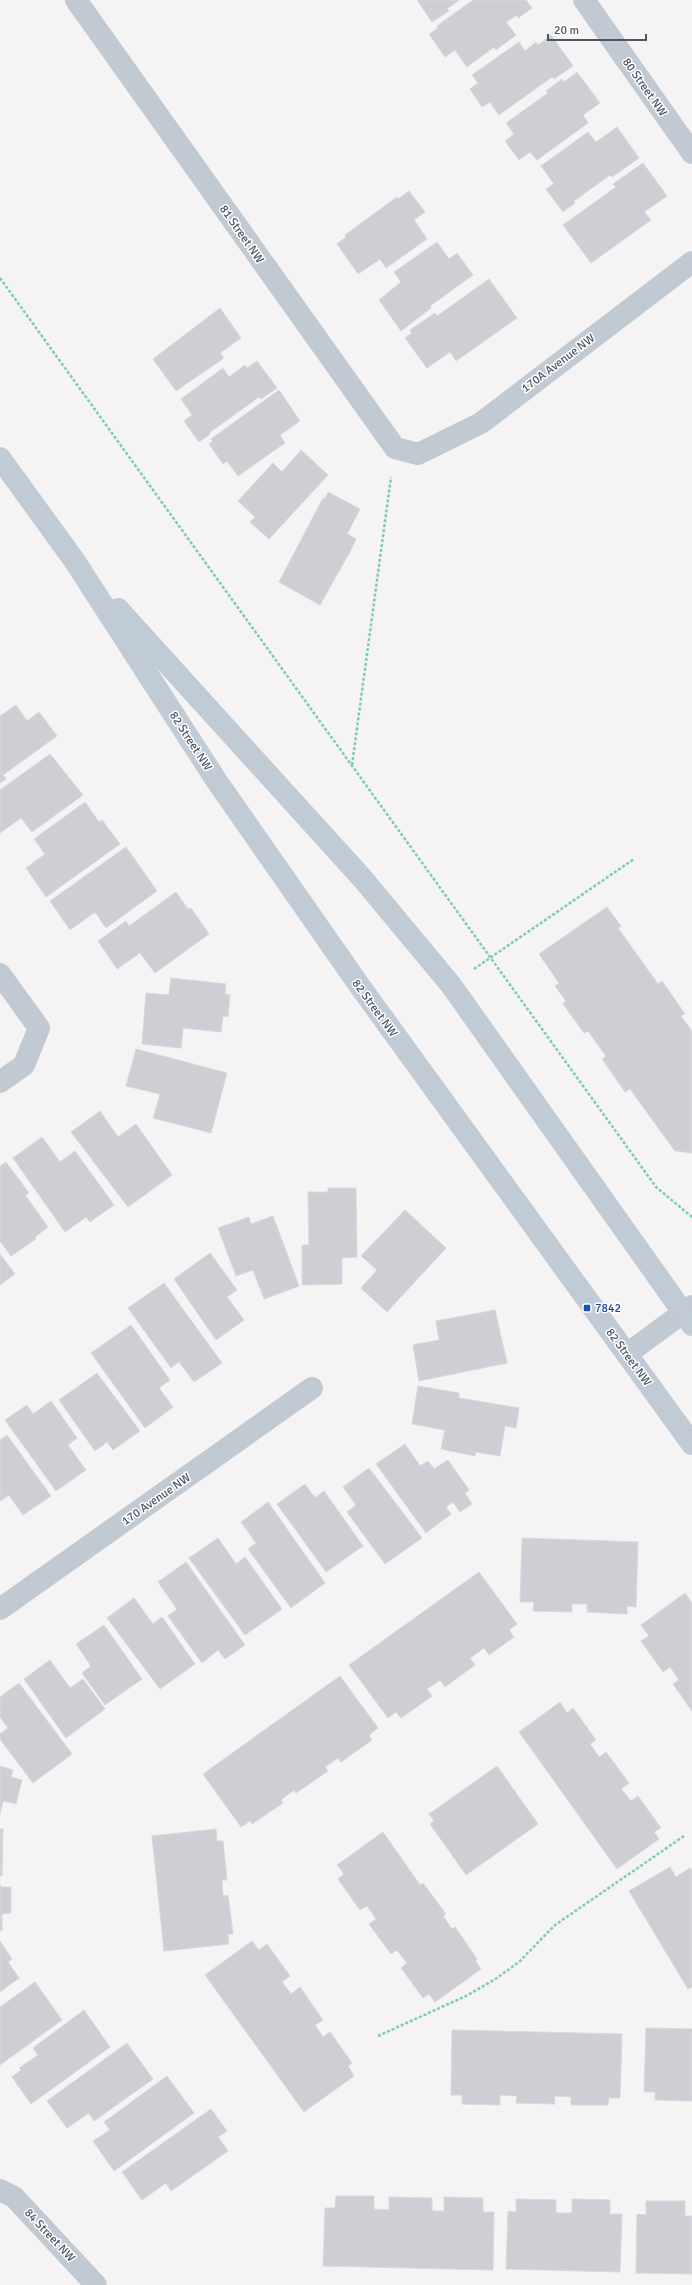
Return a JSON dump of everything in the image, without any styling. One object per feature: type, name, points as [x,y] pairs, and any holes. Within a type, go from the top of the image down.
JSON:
[{"type":"main road","name":"82 Street NW","points":[[0,458],[74,560],[216,780],[345,966],[692,1444]]},
{"type":"main road","name":"82 Street NW","points":[[74,560],[362,878],[451,985],[689,1315]]},
{"type":"street","name":"81 Street NW","points":[[76,0],[395,448]]},
{"type":"street","name":"80 Street NW","points":[[584,0],[692,154]]},
{"type":"street","name":"170A Avenue NW","points":[[395,448],[418,454],[481,423],[692,262]]},
{"type":"street","points":[[0,974],[39,1028],[24,1065],[0,1082]]},
{"type":"street","points":[[627,1354],[689,1315]]},
{"type":"street","name":"170 Avenue NW","points":[[0,1609],[312,1388]]},
{"type":"street","name":"84 Street NW","points":[[0,2190],[14,2197],[96,2285]]},
{"type":"path","points":[[0,278],[656,1187],[692,1217]]},
{"type":"path","points":[[352,765],[395,448]]},
{"type":"path","points":[[451,985],[634,859]]},
{"type":"path","points":[[378,2036],[468,1995],[497,1978],[519,1962],[555,1925],[684,1836]]},
{"type":"building","points":[[417,0],[459,0],[447,9],[449,11],[432,22]]},
{"type":"building","points":[[473,0],[526,0],[532,8],[518,18],[517,15],[506,22],[516,35],[496,50],[494,47],[467,67],[455,50],[445,57],[429,34],[438,28],[437,26]]},
{"type":"building","points":[[551,35],[573,66],[554,79],[552,77],[499,115],[490,102],[482,107],[470,89],[478,83],[472,75],[519,42],[525,51],[536,42],[538,45]]},
{"type":"building","points":[[577,72],[600,103],[583,115],[588,123],[537,160],[530,152],[519,160],[505,141],[514,134],[506,123],[548,93],[546,91],[562,79],[564,82]]},
{"type":"building","points":[[617,127],[639,158],[612,177],[610,175],[574,201],[575,203],[563,212],[546,189],[554,184],[541,166],[588,132],[596,142]]},
{"type":"building","points":[[643,163],[667,196],[644,212],[651,220],[591,263],[563,225],[616,187],[613,184]]},
{"type":"building","points":[[409,191],[425,212],[414,220],[427,239],[386,268],[380,259],[358,274],[337,244],[346,237],[345,235],[397,197],[398,199]]},
{"type":"building","points":[[437,242],[449,259],[457,253],[473,275],[430,306],[431,308],[401,331],[379,300],[401,282],[394,272]]},
{"type":"building","points":[[489,279],[517,318],[456,361],[450,352],[427,368],[405,338],[412,333],[410,330],[435,313],[437,316]]},
{"type":"building","points":[[220,308],[241,338],[220,353],[224,358],[176,391],[153,359]]},
{"type":"building","points":[[257,361],[277,388],[261,399],[259,397],[199,442],[184,421],[192,415],[181,399],[223,368],[229,377],[245,365],[247,368]]},
{"type":"building","points":[[279,390],[300,421],[280,435],[285,443],[238,476],[227,461],[223,464],[209,444],[213,441],[211,439]]},
{"type":"building","points":[[301,450],[328,475],[269,539],[250,522],[255,517],[238,501],[273,463],[282,472]]},
{"type":"building","points":[[328,492],[360,509],[347,534],[356,539],[320,605],[279,582],[323,498],[325,499]]},
{"type":"building","points":[[16,705],[27,721],[39,712],[57,736],[3,775],[6,779],[0,783],[0,716]]},
{"type":"building","points":[[50,754],[83,795],[32,832],[21,818],[0,833],[0,790]]},
{"type":"building","points":[[85,802],[99,822],[102,820],[120,844],[46,897],[26,868],[45,854],[34,839]]},
{"type":"building","points":[[126,847],[157,891],[106,928],[95,912],[70,930],[50,901]]},
{"type":"building","points":[[176,892],[188,909],[191,908],[209,934],[155,973],[140,953],[117,969],[98,941],[126,921],[129,926]]},
{"type":"building","points":[[607,907],[621,926],[618,928],[658,984],[662,981],[685,1014],[681,1016],[692,1031],[692,1153],[675,1151],[630,1089],[625,1092],[602,1059],[606,1056],[588,1031],[584,1033],[563,1004],[566,1001],[555,986],[559,983],[539,954]]},
{"type":"building","points":[[171,978],[226,984],[225,994],[230,995],[228,1017],[223,1016],[221,1032],[183,1028],[181,1048],[142,1044],[146,993],[169,995]]},
{"type":"building","points":[[136,1049],[227,1073],[211,1133],[153,1118],[160,1094],[126,1086]]},
{"type":"building","points":[[100,1111],[118,1137],[136,1124],[172,1175],[128,1207],[71,1132]]},
{"type":"building","points":[[42,1137],[60,1162],[75,1151],[114,1205],[90,1222],[86,1217],[65,1232],[13,1158]]},
{"type":"building","points":[[6,1162],[29,1193],[25,1195],[48,1227],[35,1237],[36,1239],[11,1256],[0,1241],[0,1166]]},
{"type":"building","points":[[328,1188],[356,1188],[357,1257],[342,1258],[342,1284],[302,1285],[302,1245],[309,1245],[308,1192],[328,1192]]},
{"type":"building","points":[[405,1210],[446,1248],[387,1312],[361,1288],[377,1270],[361,1256]]},
{"type":"building","points":[[273,1216],[299,1286],[264,1299],[253,1270],[236,1276],[218,1228],[249,1217],[251,1224]]},
{"type":"building","points":[[210,1253],[237,1290],[227,1297],[244,1320],[216,1340],[174,1279]]},
{"type":"building","points":[[0,1254],[15,1274],[0,1285]]},
{"type":"building","points":[[164,1283],[222,1363],[194,1382],[179,1362],[171,1368],[128,1308]]},
{"type":"building","points":[[495,1310],[507,1363],[419,1381],[413,1345],[439,1340],[436,1321]]},
{"type":"building","points":[[131,1325],[170,1380],[159,1388],[173,1407],[145,1428],[91,1353]]},
{"type":"building","points":[[97,1373],[140,1431],[113,1450],[107,1442],[95,1451],[59,1400]]},
{"type":"building","points":[[418,1386],[459,1393],[459,1398],[519,1408],[516,1428],[505,1426],[500,1456],[475,1452],[475,1456],[441,1449],[445,1430],[412,1424]]},
{"type":"building","points":[[51,1401],[77,1438],[68,1445],[86,1470],[56,1491],[5,1420],[27,1405],[33,1414]]},
{"type":"building","points":[[7,1435],[51,1496],[23,1515],[9,1495],[0,1501],[0,1440]]},
{"type":"building","points":[[405,1444],[420,1466],[428,1461],[434,1469],[448,1460],[469,1490],[465,1493],[472,1504],[460,1512],[453,1502],[446,1507],[451,1514],[426,1533],[376,1464]]},
{"type":"building","points":[[369,1468],[422,1538],[385,1564],[347,1512],[356,1505],[343,1487]]},
{"type":"building","points":[[305,1484],[315,1498],[324,1491],[363,1546],[326,1572],[277,1504]]},
{"type":"building","points":[[268,1502],[325,1583],[291,1608],[248,1549],[256,1543],[241,1522]]},
{"type":"building","points":[[218,1538],[236,1564],[245,1557],[282,1609],[245,1635],[189,1558]]},
{"type":"building","points":[[522,1538],[638,1542],[636,1607],[627,1606],[627,1614],[587,1612],[587,1604],[572,1604],[572,1612],[533,1611],[534,1602],[520,1602]]},
{"type":"building","points":[[186,1562],[245,1645],[225,1659],[218,1650],[202,1663],[168,1616],[177,1609],[158,1582]]},
{"type":"building","points":[[479,1572],[517,1624],[509,1630],[514,1637],[489,1655],[484,1648],[470,1658],[475,1665],[445,1687],[440,1680],[427,1689],[432,1696],[401,1718],[396,1712],[388,1718],[349,1665]]},
{"type":"building","points":[[685,1593],[692,1603],[692,1711],[673,1684],[679,1680],[670,1667],[663,1672],[641,1641],[649,1636],[641,1625]]},
{"type":"building","points":[[134,1598],[153,1624],[162,1617],[195,1664],[160,1689],[107,1618]]},
{"type":"building","points":[[104,1625],[142,1679],[105,1705],[82,1673],[91,1666],[76,1644]]},
{"type":"building","points":[[50,1660],[70,1688],[83,1679],[105,1709],[66,1738],[24,1679]]},
{"type":"building","points":[[340,1676],[378,1728],[369,1735],[372,1740],[341,1762],[338,1758],[325,1767],[328,1771],[296,1793],[294,1790],[281,1800],[283,1803],[252,1824],[250,1821],[241,1827],[203,1774]]},
{"type":"building","points":[[19,1683],[72,1754],[33,1783],[0,1739],[0,1734],[8,1728],[0,1717],[0,1697]]},
{"type":"building","points":[[560,1702],[567,1713],[573,1708],[596,1740],[590,1744],[599,1757],[606,1752],[629,1783],[621,1789],[631,1801],[638,1796],[661,1828],[654,1832],[659,1839],[617,1869],[519,1732]]},
{"type":"building","points":[[0,1766],[13,1770],[11,1777],[22,1780],[16,1804],[3,1801],[0,1814]]},
{"type":"building","points":[[497,1766],[538,1824],[466,1875],[430,1824],[434,1821],[429,1814]]},
{"type":"building","points":[[0,1829],[3,1829],[2,1876],[0,1876]]},
{"type":"building","points":[[216,1829],[217,1841],[223,1841],[227,1880],[222,1880],[223,1896],[228,1895],[233,1934],[228,1934],[229,1944],[164,1951],[152,1836]]},
{"type":"building","points":[[383,1832],[420,1885],[423,1883],[446,1914],[443,1916],[452,1929],[455,1927],[477,1959],[475,1960],[481,1969],[435,2002],[429,1994],[423,1998],[401,1968],[407,1963],[397,1950],[391,1954],[369,1924],[376,1919],[367,1906],[360,1910],[338,1879],[344,1874],[337,1865]]},
{"type":"building","points":[[670,1867],[676,1877],[690,1868],[692,1871],[692,1987],[688,1989],[629,1891]]},
{"type":"building","points":[[0,1884],[1,1887],[11,1887],[11,1913],[2,1914],[2,1931],[0,1931]]},
{"type":"building","points":[[0,1941],[12,1959],[8,1962],[19,1978],[0,1992]]},
{"type":"building","points":[[252,1941],[259,1950],[267,1944],[290,1976],[282,1982],[291,1994],[300,1987],[323,2020],[315,2025],[323,2037],[330,2032],[352,2063],[348,2066],[354,2076],[304,2112],[205,1975]]},
{"type":"building","points":[[35,1982],[62,2020],[0,2065],[0,2007]]},
{"type":"building","points":[[84,2010],[110,2047],[31,2104],[12,2077],[21,2070],[19,2068],[38,2055],[33,2048]]},
{"type":"building","points":[[646,2028],[692,2029],[692,2101],[655,2100],[655,2092],[644,2092]]},
{"type":"building","points":[[452,2030],[622,2034],[620,2098],[609,2098],[608,2105],[571,2105],[571,2097],[554,2096],[555,2104],[516,2103],[517,2096],[500,2095],[500,2105],[462,2104],[462,2095],[451,2095]]},
{"type":"building","points":[[127,2043],[153,2079],[94,2121],[89,2113],[67,2128],[47,2101]]},
{"type":"building","points":[[167,2076],[194,2113],[114,2171],[93,2141],[110,2130],[104,2122]]},
{"type":"building","points":[[211,2109],[227,2131],[218,2137],[228,2151],[171,2191],[166,2183],[142,2200],[122,2172]]},
{"type":"building","points":[[336,2196],[374,2196],[374,2209],[389,2210],[389,2197],[432,2198],[432,2211],[444,2211],[444,2197],[483,2198],[483,2212],[494,2212],[493,2270],[323,2266],[325,2208],[335,2208]]},
{"type":"building","points":[[516,2199],[556,2200],[556,2213],[572,2213],[572,2199],[610,2200],[610,2214],[622,2214],[620,2272],[506,2269],[508,2211],[516,2212]]},
{"type":"building","points":[[646,2201],[685,2201],[685,2216],[692,2216],[692,2274],[636,2273],[637,2214],[646,2215]]},
{"type":"place","name":"7842","points":[[587,1308]]}]
